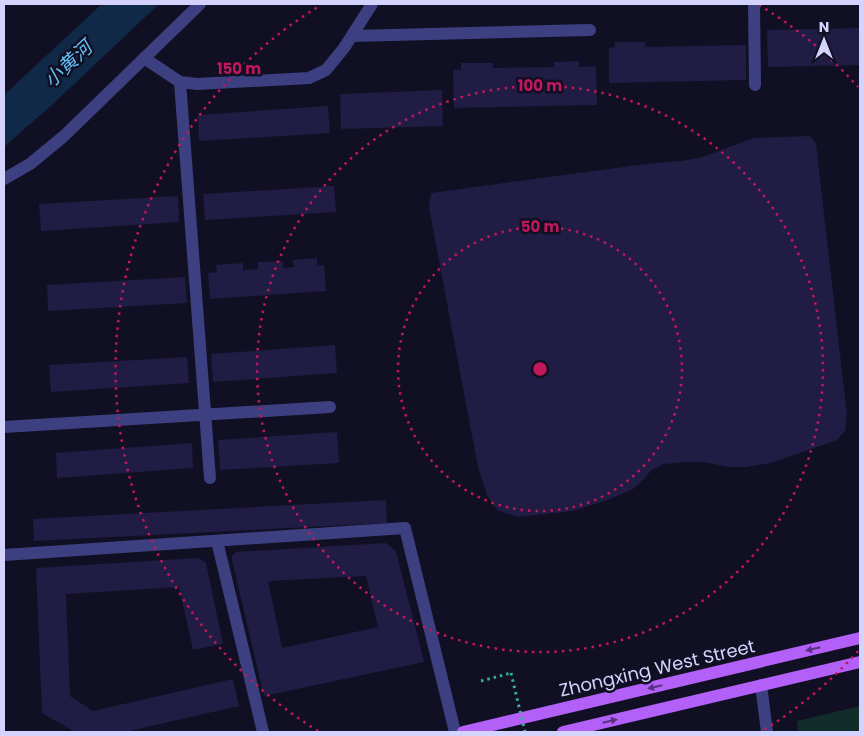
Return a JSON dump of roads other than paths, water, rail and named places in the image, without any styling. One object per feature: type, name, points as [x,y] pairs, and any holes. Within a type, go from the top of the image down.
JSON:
[{"type":"main road","name":"Zhongxing West Street","points":[[463,732],[860,638]]},
{"type":"main road","points":[[562,732],[860,662]]},
{"type":"street","points":[[4,180],[30,164],[64,136],[200,4]]},
{"type":"street","points":[[144,58],[180,82],[196,84],[309,78],[326,70],[344,48],[372,4]]},
{"type":"street","points":[[754,4],[755,85]]},
{"type":"street","points":[[352,36],[590,30]]},
{"type":"street","points":[[180,82],[210,478]]},
{"type":"street","points":[[4,427],[330,407]]},
{"type":"street","points":[[4,555],[405,528],[456,732]]},
{"type":"street","points":[[217,541],[263,732]]},
{"type":"street","points":[[761,685],[767,732]]},
{"type":"water","name":"小黄河","points":[[102,4],[159,4],[53,104],[4,147],[4,95]]}]
